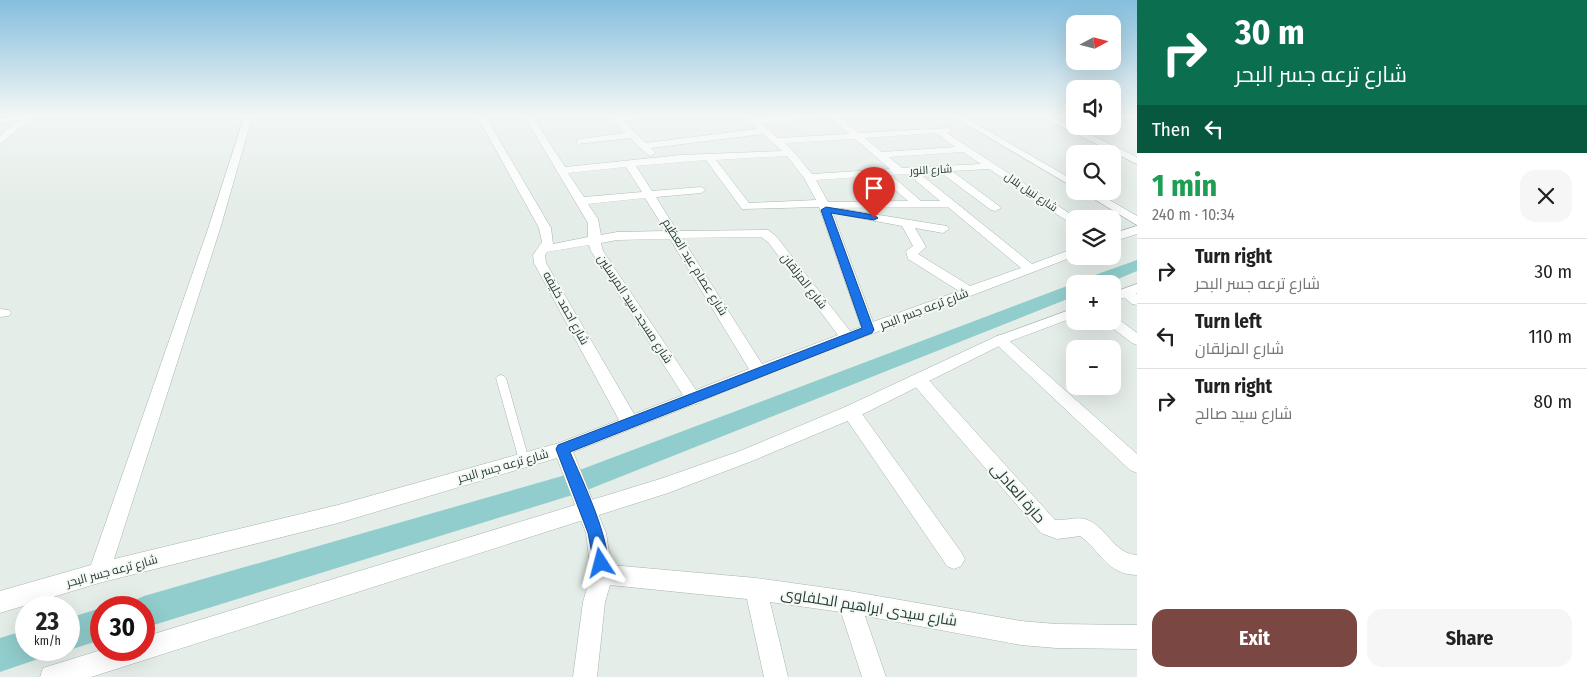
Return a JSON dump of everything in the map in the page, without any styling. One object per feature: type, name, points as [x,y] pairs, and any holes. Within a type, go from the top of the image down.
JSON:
[{"type":"street","points":[[99,573],[214,229],[239,146]]},
{"type":"street","name":"شارع احمد خليفه","points":[[498,146],[545,228],[548,242],[545,249],[539,255],[540,263],[630,423]]},
{"type":"street","name":"شارع مسجد سيد المرسلين","points":[[547,146],[595,226],[594,239],[597,251],[694,399]]},
{"type":"street","points":[[644,146],[657,160]]},
{"type":"street","points":[[781,146],[790,153],[809,177],[824,206],[868,330]]},
{"type":"street","points":[[869,146],[950,204],[1030,269]]},
{"type":"street","name":"شارع نبيل بلال","points":[[962,146],[1066,216]]},
{"type":"street","points":[[1007,146],[1066,180]]},
{"type":"street","points":[[1105,146],[1137,161]]},
{"type":"street","points":[[880,155],[966,149]]},
{"type":"street","points":[[563,170],[657,160],[790,153]]},
{"type":"street","points":[[709,158],[746,207],[950,204]]},
{"type":"street","name":"شارع عصام عبد العظيم","points":[[629,163],[759,372]]},
{"type":"street","name":"شارع النور","points":[[809,177],[992,166]]},
{"type":"street","points":[[942,169],[995,208]]},
{"type":"street","points":[[882,173],[918,204]]},
{"type":"street","points":[[581,201],[701,190]]},
{"type":"street","points":[[1101,200],[1137,221]]},
{"type":"street","points":[[824,206],[943,229]]},
{"type":"street","points":[[906,223],[920,247],[912,251],[912,256],[970,292]]},
{"type":"street","points":[[1121,235],[1137,230]]},
{"type":"street","name":"شارع المزلقان","points":[[675,235],[764,233],[772,240],[848,338]]},
{"type":"street","points":[[545,249],[594,239],[646,234],[675,235]]},
{"type":"street","name":"شارع ترعه جسر البحر","points":[[0,602],[99,573],[338,514],[524,460],[565,455],[630,423],[1066,255]]},
{"type":"street","points":[[1125,293],[1137,302]]},
{"type":"street","points":[[155,645],[584,506],[746,456],[851,412],[1000,340],[1066,315]]},
{"type":"street","points":[[1121,328],[1137,340]]},
{"type":"street","points":[[1000,340],[1137,466]]},
{"type":"street","name":"حارة العادلى","points":[[918,380],[1048,527],[1061,531],[1083,526],[1096,536],[1118,561],[1124,564],[1137,565]]},
{"type":"street","points":[[851,412],[954,560]]},
{"type":"street","points":[[565,455],[596,533],[602,574],[594,602],[585,677]]},
{"type":"street","name":"شارع سيدى ابراهيم الحلفاوى","points":[[602,574],[756,589],[849,602],[1021,633],[1056,636],[1137,637]]},
{"type":"street","points":[[756,589],[776,677]]},
{"type":"street","points":[[849,602],[874,677]]},
{"type":"street","points":[[52,677],[104,661]]},
{"type":"lane","points":[[501,378],[524,460]]},
{"type":"waterway","points":[[1111,275],[1137,265]]},
{"type":"waterway","points":[[155,609],[572,484],[1066,292]]},
{"type":"waterway","points":[[80,631],[90,627]]},
{"type":"waterway","points":[[0,655],[15,650]]},
{"type":"route","points":[[601,563],[596,533],[562,449],[868,330],[826,210],[874,218]]}]
